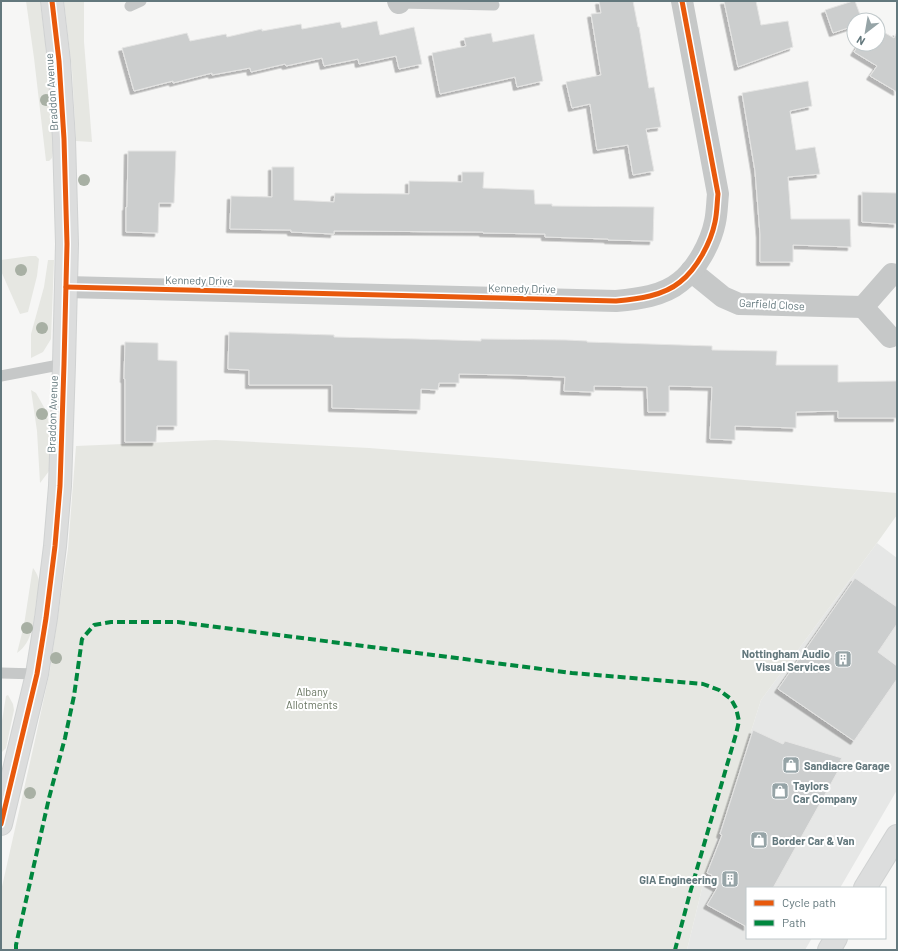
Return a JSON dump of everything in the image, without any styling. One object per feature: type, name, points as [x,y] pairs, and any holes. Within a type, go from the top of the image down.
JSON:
[{"type":"street","name":"Braddon Avenue","points":[[1,824],[37,674],[55,546],[60,486],[67,244],[64,139],[59,61],[52,1]]},
{"type":"street","name":"Kennedy Drive","points":[[66,287],[616,301],[647,297],[660,292],[681,282],[699,260],[715,223],[717,208],[718,194],[682,1]]},
{"type":"street","name":"Garfield Close","points":[[691,271],[723,297],[739,304],[863,307]]},
{"type":"street","points":[[890,337],[863,307],[892,274]]},
{"type":"street","points":[[866,887],[897,836]]},
{"type":"street","points":[[829,950],[835,939]]},
{"type":"lane","points":[[130,6],[141,1]]},
{"type":"lane","points":[[398,2],[494,5]]},
{"type":"lane","points":[[1,376],[64,364]]},
{"type":"lane","points":[[1,674],[37,674]]},
{"type":"shaded area","points":[[877,543],[897,558],[897,790],[841,887],[746,887],[746,939],[811,939],[805,950],[687,950],[704,880],[761,700]]},
{"type":"green space","points":[[26,1],[40,1],[45,41],[52,128],[53,151],[52,158],[49,161],[46,161]]},
{"type":"green space","points":[[64,1],[84,1],[84,42],[92,142],[76,141],[72,70]]},
{"type":"green space","points":[[36,256],[39,259],[37,276],[28,312],[20,314],[1,271],[1,260]]},
{"type":"green space","points":[[48,260],[54,260],[51,339],[43,352],[31,358],[31,334],[44,287]]},
{"type":"green space","points":[[31,390],[36,393],[45,409],[51,431],[49,471],[40,483],[37,431]]},
{"type":"green space","name":"Albany Allotments","points":[[216,440],[369,448],[897,493],[897,515],[761,700],[704,880],[687,950],[1,950],[1,891],[50,670],[68,549],[76,446]]},
{"type":"green space","points":[[33,568],[39,583],[32,630],[30,637],[17,653],[24,625]]},
{"type":"green space","points":[[8,695],[13,704],[14,710],[6,748],[1,753],[1,727],[6,696]]},
{"type":"building","points":[[599,1],[633,1],[649,88],[654,87],[661,127],[646,129],[654,171],[633,175],[628,145],[597,150],[590,104],[572,108],[566,82],[601,75],[591,14],[601,13]]},
{"type":"building","points":[[724,1],[756,1],[761,25],[788,21],[793,47],[738,67]]},
{"type":"building","points":[[855,1],[859,12],[846,12],[846,29],[833,33],[825,10]]},
{"type":"building","points":[[377,21],[380,35],[414,27],[422,64],[399,69],[396,56],[359,64],[358,59],[324,66],[322,58],[286,66],[285,64],[251,72],[250,68],[212,75],[212,73],[134,91],[122,48],[187,33],[190,41],[226,34],[227,37],[262,29],[262,31],[301,24],[302,29],[340,22],[342,28]]},
{"type":"building","points":[[897,32],[897,92],[870,76],[877,66],[854,52],[886,52],[886,34],[894,38]]},
{"type":"building","points":[[491,33],[493,42],[534,34],[543,81],[517,87],[515,77],[440,94],[432,53],[466,46],[464,38]]},
{"type":"building","points":[[808,81],[812,106],[790,111],[796,150],[815,147],[820,174],[788,177],[791,219],[850,219],[851,247],[793,245],[793,262],[760,262],[760,234],[755,171],[742,93]]},
{"type":"building","points":[[128,151],[176,151],[174,203],[159,203],[158,233],[126,232]]},
{"type":"building","points":[[272,167],[294,167],[294,200],[334,202],[335,193],[409,194],[409,181],[462,182],[462,172],[484,172],[483,188],[534,190],[535,204],[552,204],[552,206],[654,207],[653,241],[545,237],[545,234],[483,232],[334,231],[334,234],[291,232],[291,230],[230,229],[231,196],[272,197]]},
{"type":"building","points":[[862,192],[897,193],[897,224],[862,222]]},
{"type":"building","points":[[229,332],[334,335],[334,337],[481,341],[481,339],[566,340],[712,346],[712,350],[777,351],[776,365],[838,365],[838,382],[897,381],[897,418],[838,418],[838,411],[796,412],[796,428],[735,426],[735,440],[710,439],[712,387],[669,386],[669,412],[648,412],[647,387],[594,386],[594,392],[564,391],[565,377],[459,374],[459,383],[439,383],[438,390],[421,389],[420,410],[332,408],[332,385],[249,385],[249,370],[228,369]]},
{"type":"building","points":[[125,342],[158,343],[158,360],[177,361],[177,426],[157,426],[156,442],[125,442]]},
{"type":"building","name":"Nottingham Audio Visual Services","points":[[855,578],[897,607],[897,624],[878,652],[897,666],[897,679],[854,741],[778,689]]},
{"type":"building","points":[[753,730],[783,744],[785,741],[842,758],[840,761],[843,762],[774,887],[746,887],[746,926],[707,905],[717,888],[708,883],[712,875],[707,873],[722,835],[720,834]]},
{"type":"marked path","points":[[16,950],[49,798],[65,738],[74,696],[82,639],[94,625],[111,622],[178,622],[572,673],[703,684],[719,690],[731,699],[736,708],[739,721],[675,950]]},
{"type":"cycle path","points":[[1,824],[37,674],[55,546],[60,486],[67,244],[64,139],[59,61],[52,1]]},
{"type":"cycle path","points":[[66,287],[616,301],[641,298],[666,291],[686,277],[697,263],[707,246],[713,230],[718,194],[682,1]]},
{"type":"place","name":"Nottingham Audio Visual Services","points":[[843,659]]},
{"type":"place","name":"Sandiacre Garage","points":[[791,765]]},
{"type":"place","name":"Taylors Car Company","points":[[780,791]]},
{"type":"place","name":"Border Car & Van","points":[[759,840]]},
{"type":"place","name":"GIA Engineering","points":[[730,879]]}]
